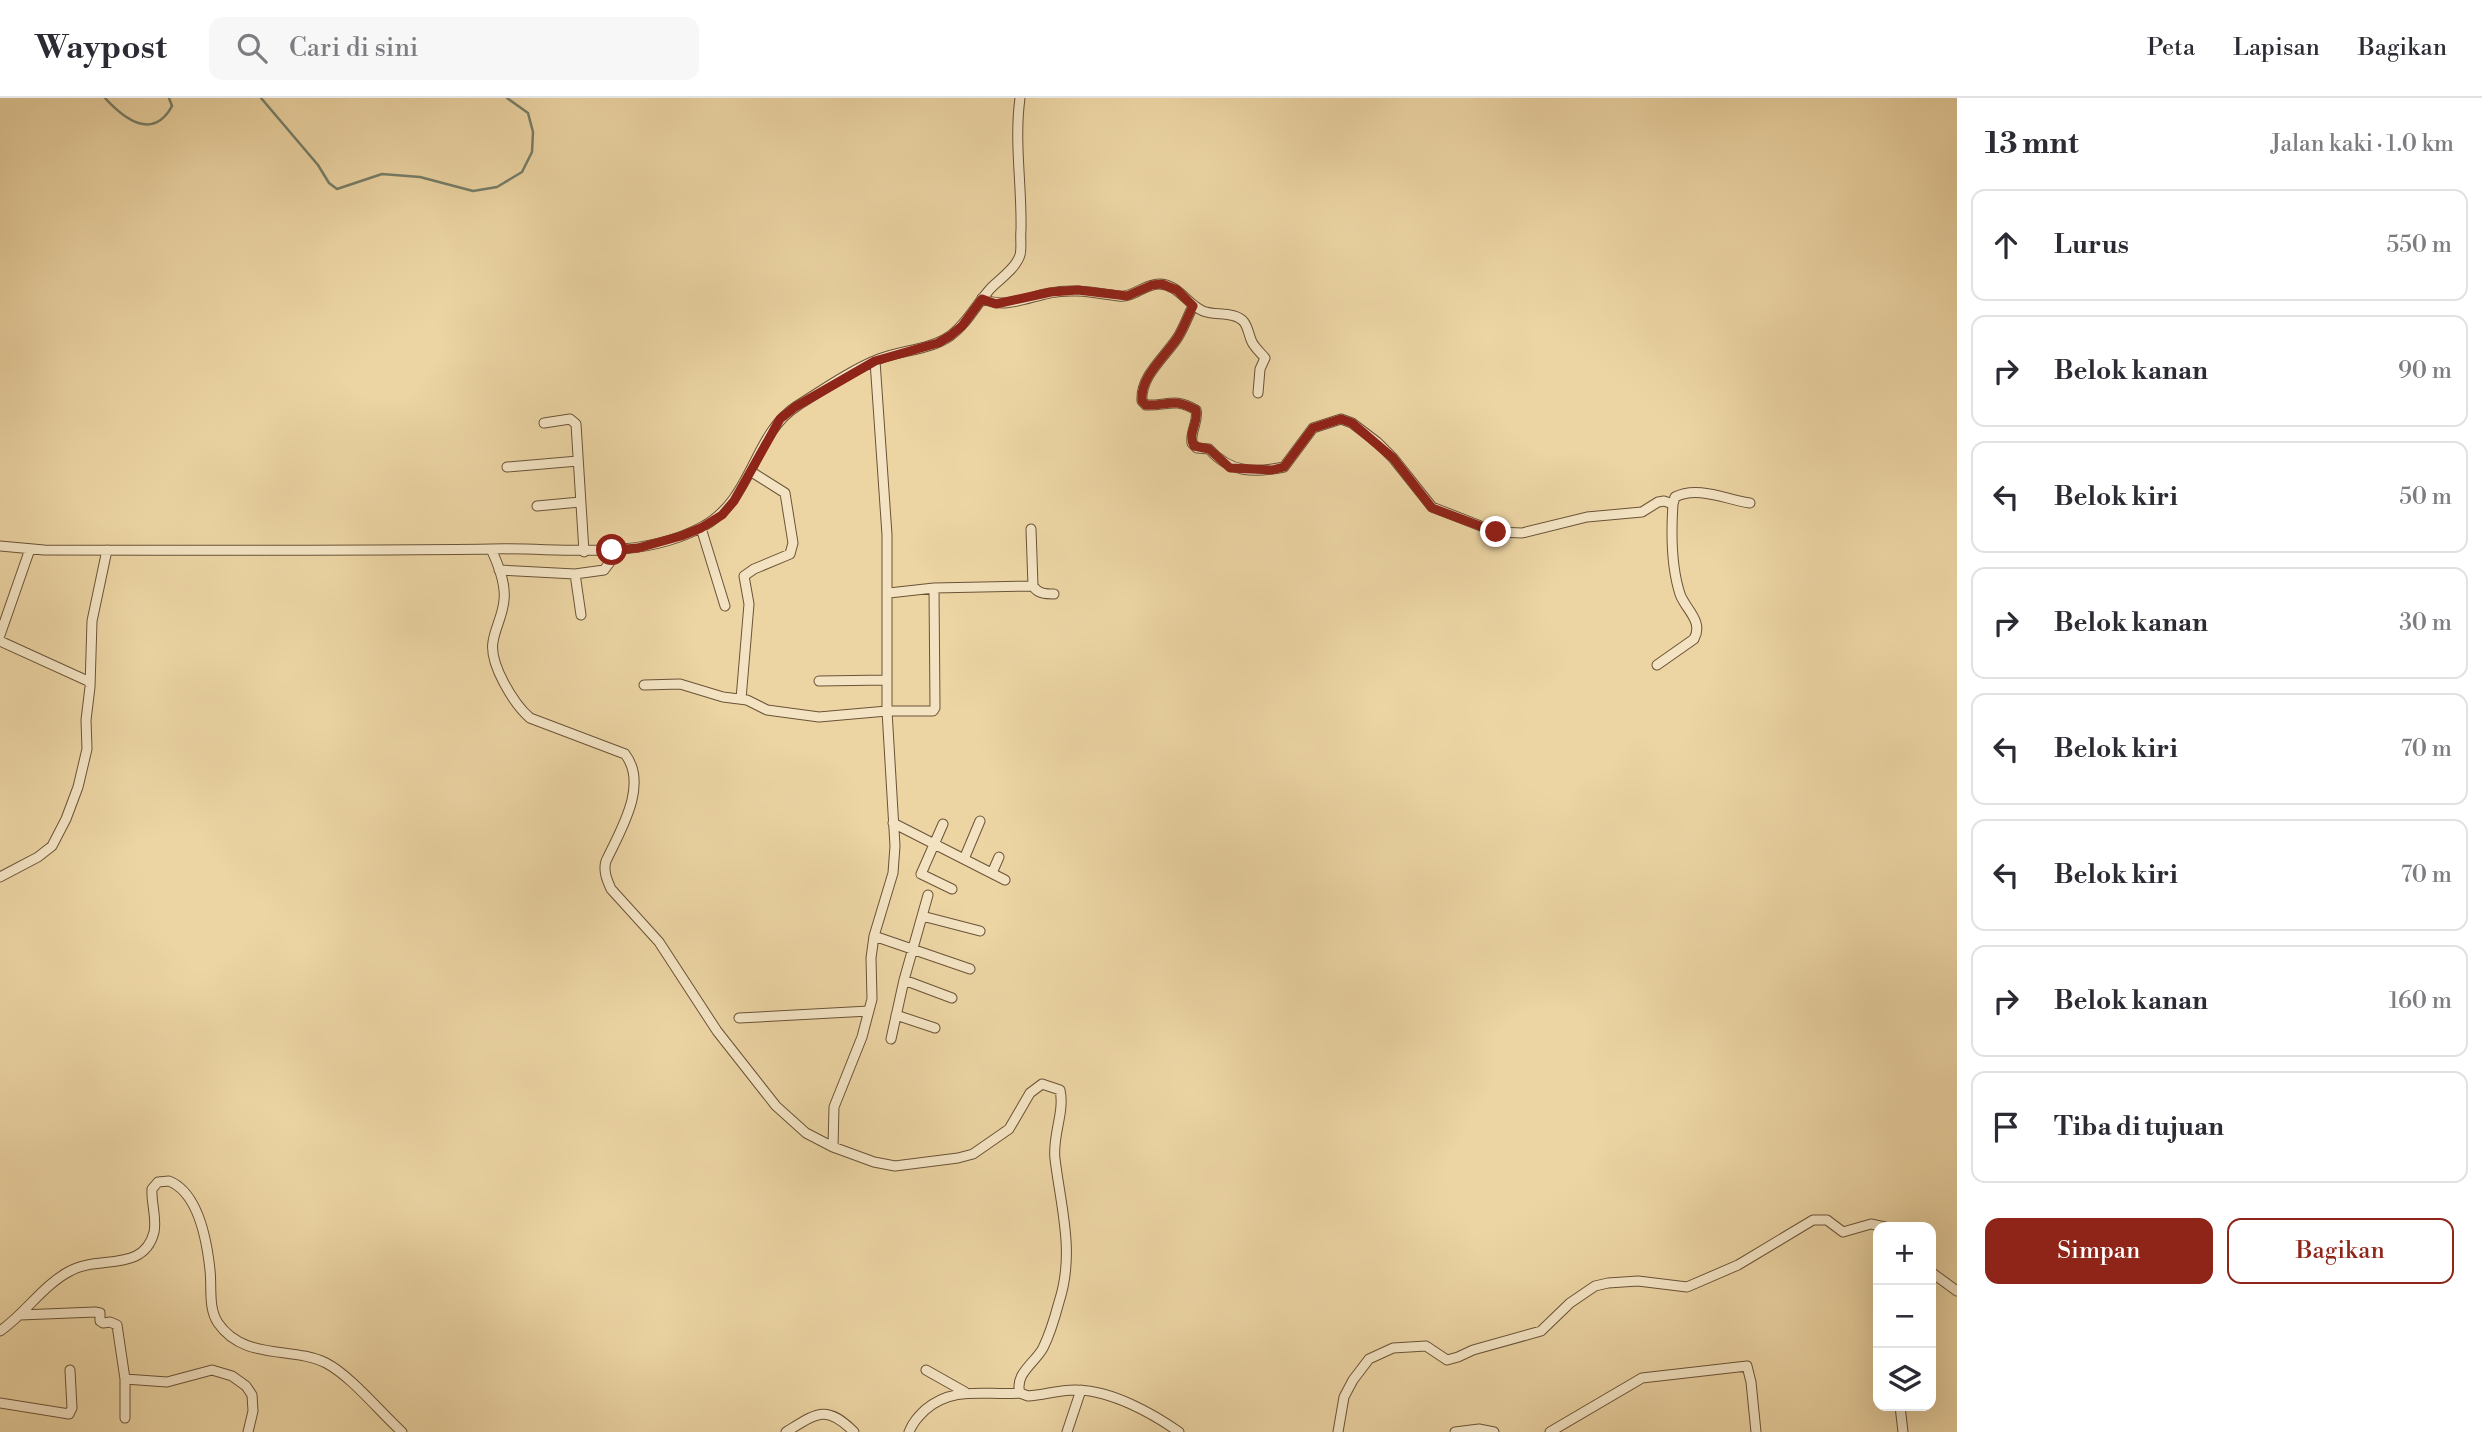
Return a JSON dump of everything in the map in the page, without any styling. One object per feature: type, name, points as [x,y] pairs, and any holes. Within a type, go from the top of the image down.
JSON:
[{"type":"street","points":[[0,546],[107,550],[491,548],[584,552],[638,548],[701,528],[722,515],[734,501],[780,419],[795,407],[875,361],[938,343],[962,326],[982,299],[1015,264],[1020,256],[1017,120],[1020,98]]},
{"type":"street","points":[[982,299],[996,304],[1051,292],[1078,290],[1127,296],[1152,285],[1162,284],[1177,290],[1193,306],[1238,317],[1246,324],[1250,339],[1265,358],[1260,369],[1258,393]]},
{"type":"street","points":[[1193,306],[1179,335],[1150,374],[1141,394],[1142,401],[1146,405],[1178,402],[1196,410],[1192,443],[1197,448],[1209,449],[1230,468],[1272,470],[1284,467],[1313,428],[1341,419],[1352,423],[1393,458],[1432,508],[1496,532],[1522,533],[1587,517],[1643,512],[1658,502],[1673,504]]},
{"type":"street","points":[[832,1147],[834,1107],[862,1037],[872,999],[874,936],[892,873],[895,846],[886,680],[887,535],[875,361]]},
{"type":"street","points":[[544,423],[570,419],[575,421],[577,427],[584,552]]},
{"type":"street","points":[[507,467],[578,461]]},
{"type":"street","points":[[741,699],[749,604],[744,576],[790,554],[793,542],[785,494],[750,471]]},
{"type":"street","points":[[1657,665],[1694,639],[1698,633],[1691,610],[1681,597],[1676,576],[1672,539],[1675,497],[1682,494],[1712,494],[1751,503]]},
{"type":"street","points":[[537,506],[580,502]]},
{"type":"street","points":[[701,528],[725,606]]},
{"type":"street","points":[[1031,529],[1033,586],[1044,594],[1054,594]]},
{"type":"street","points":[[491,548],[505,600],[492,645],[494,660],[519,708],[530,718],[625,754],[633,767],[634,781],[625,820],[604,867],[611,889],[659,942],[717,1031],[776,1106],[806,1133],[832,1147],[874,1162],[895,1166],[958,1158],[980,1150],[1009,1129],[1030,1093],[1042,1084],[1060,1090],[1062,1103],[1055,1158],[1068,1263],[1060,1299],[1043,1348],[1020,1378],[1020,1393]]},
{"type":"street","points":[[0,635],[30,549]]},
{"type":"street","points":[[1,873],[44,853],[52,846],[78,787],[87,749],[86,720],[92,621],[107,550]]},
{"type":"street","points":[[499,570],[575,574],[604,570],[619,550]]},
{"type":"street","points":[[575,574],[581,615]]},
{"type":"street","points":[[888,593],[1033,586]]},
{"type":"street","points":[[644,685],[680,684],[723,697],[747,699],[767,710],[819,717],[887,711],[928,712],[935,708],[934,589]]},
{"type":"street","points":[[0,641],[90,682]]},
{"type":"street","points":[[819,681],[886,680]]},
{"type":"street","points":[[964,859],[980,821]]},
{"type":"street","points":[[893,823],[1005,880]]},
{"type":"street","points":[[943,824],[921,874],[952,889]]},
{"type":"street","points":[[992,873],[999,857]]},
{"type":"street","points":[[891,1039],[904,980],[929,895]]},
{"type":"street","points":[[922,916],[980,931]]},
{"type":"street","points":[[874,936],[970,969]]},
{"type":"street","points":[[904,980],[952,998]]},
{"type":"street","points":[[739,1018],[869,1011]]},
{"type":"street","points":[[896,1015],[935,1028]]},
{"type":"street","points":[[0,1331],[68,1272],[83,1266],[140,1255],[148,1246],[154,1231],[152,1189],[158,1182],[169,1181],[183,1190],[198,1217],[210,1271],[213,1313],[222,1329],[234,1338],[263,1351],[316,1359],[331,1366],[402,1432]]},
{"type":"street","points":[[1338,1432],[1344,1397],[1353,1380],[1369,1359],[1393,1348],[1426,1346],[1447,1360],[1452,1359],[1473,1350],[1541,1331],[1570,1303],[1595,1286],[1638,1281],[1686,1287],[1738,1265],[1813,1220],[1827,1220],[1843,1232],[1873,1224]]},
{"type":"street","points":[[1936,1276],[1957,1291]]},
{"type":"street","points":[[20,1315],[100,1313],[100,1321],[117,1325],[125,1379],[125,1418]]},
{"type":"street","points":[[1550,1432],[1642,1378],[1747,1366],[1756,1432]]},
{"type":"street","points":[[0,1403],[69,1414],[72,1408],[70,1370]]},
{"type":"street","points":[[125,1379],[167,1382],[212,1370],[232,1376],[247,1386],[252,1395],[253,1411],[248,1432]]},
{"type":"street","points":[[926,1370],[966,1393]]},
{"type":"street","points":[[1066,1432],[1081,1390]]},
{"type":"street","points":[[909,1432],[915,1419],[943,1398],[966,1393],[1020,1393],[1028,1396],[1081,1390],[1114,1398],[1165,1422],[1179,1432]]},
{"type":"street","points":[[1901,1411],[1903,1432]]},
{"type":"street","points":[[786,1432],[821,1414],[837,1416],[854,1432]]},
{"type":"street","points":[[1460,1431],[1479,1429],[1494,1432]]},
{"type":"waterway","points":[[105,98],[130,119],[147,124],[164,117],[172,106],[169,98]]},
{"type":"waterway","points":[[261,98],[318,165],[329,183],[337,189],[382,174],[420,177],[473,191],[497,187],[522,172],[532,152],[533,132],[528,113],[507,98]]},
{"type":"route","points":[[612,550],[638,548],[681,536],[722,515],[734,501],[780,419],[795,407],[875,361],[938,343],[950,336],[962,326],[982,299],[996,304],[1051,292],[1078,290],[1120,297],[1162,284],[1177,290],[1193,306],[1179,335],[1150,374],[1141,394],[1142,401],[1146,405],[1178,402],[1196,410],[1197,417],[1191,434],[1194,446],[1209,449],[1230,468],[1272,470],[1284,467],[1289,462],[1313,428],[1341,419],[1352,423],[1377,442],[1432,508],[1496,532]]}]
